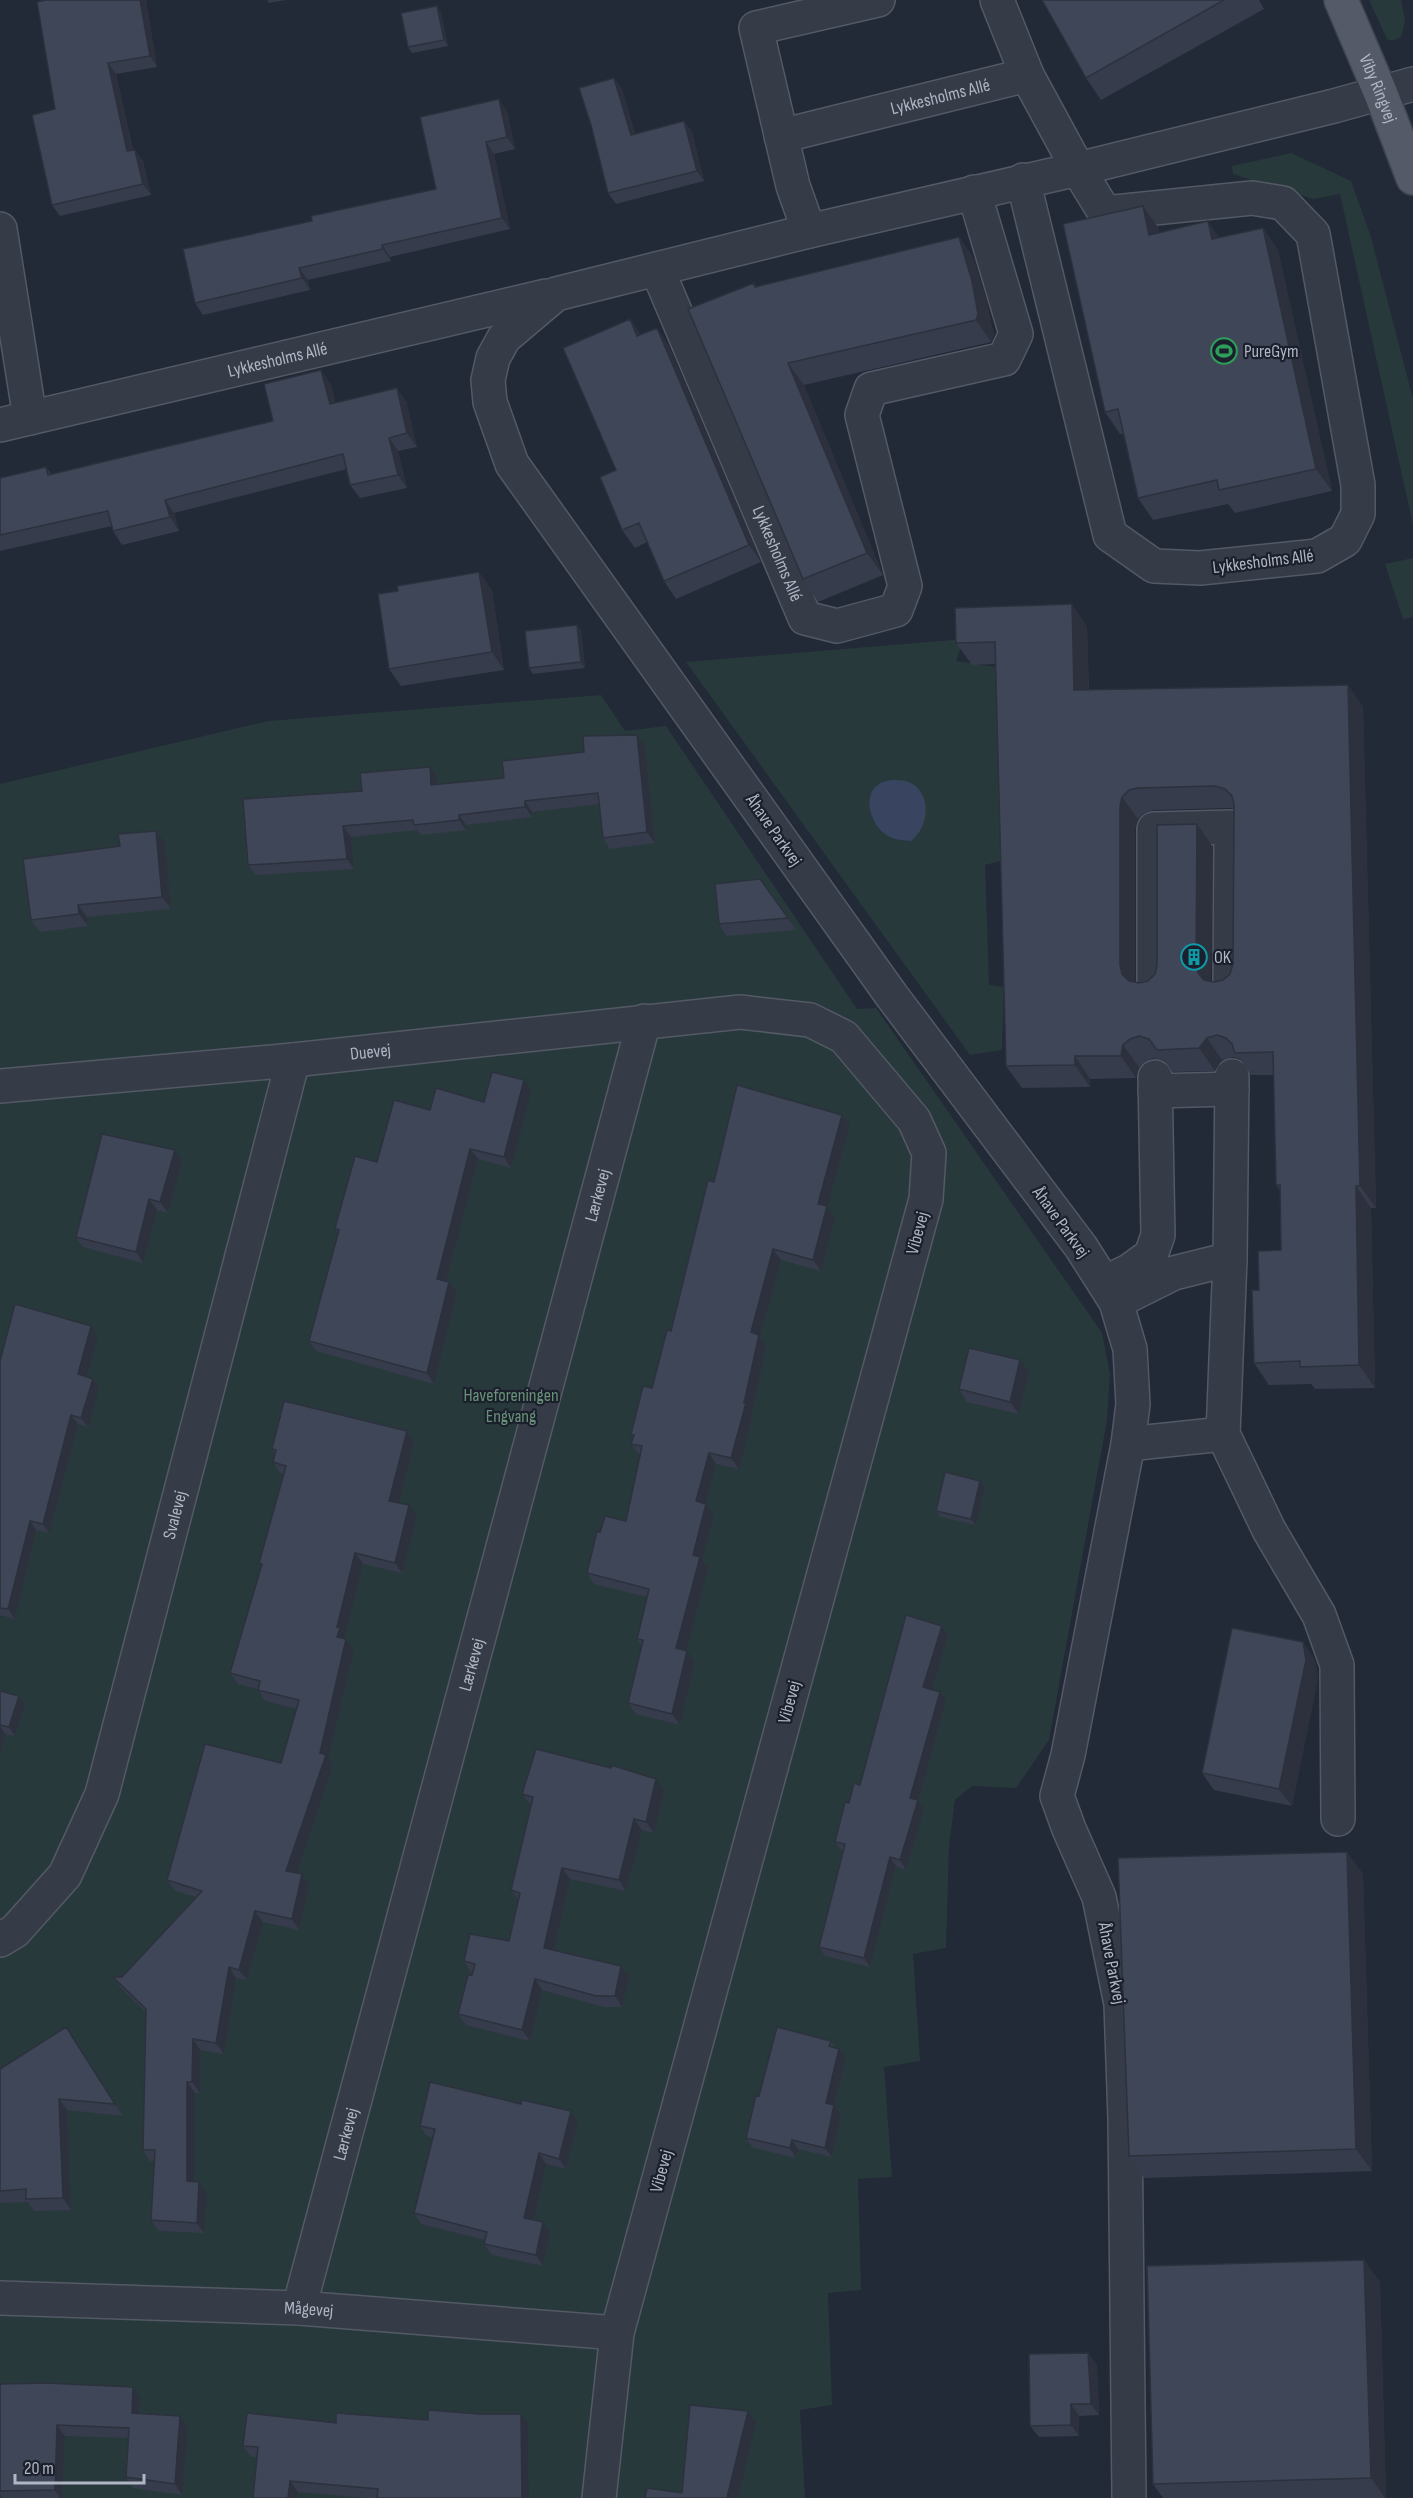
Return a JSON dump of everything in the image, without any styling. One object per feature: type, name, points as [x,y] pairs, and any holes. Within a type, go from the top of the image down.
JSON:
[{"type":"main road","name":"Viby Ringvej","points":[[1341,0],[1381,94],[1413,178]]},
{"type":"street","points":[[809,231],[793,186],[756,28],[878,0]]},
{"type":"street","name":"Lykkesholms Allé","points":[[997,0],[1027,75],[1078,169],[1106,213],[1252,198],[1283,203],[1312,234],[1358,485],[1359,514],[1345,540],[1317,556],[1200,568],[1154,566],[1110,535],[1023,180]]},
{"type":"street","name":"Lykkesholms Allé","points":[[781,136],[1027,75]]},
{"type":"street","name":"Lykkesholms Allé","points":[[15,422],[556,294],[1023,180],[1078,169],[1381,94],[1413,84]]},
{"type":"street","name":"Lykkesholms Allé","points":[[657,269],[805,618],[837,626],[896,610],[905,586],[862,415],[871,389],[1004,359],[1016,334],[974,192]]},
{"type":"street","points":[[0,229],[15,422]]},
{"type":"street","name":"Lykkesholms Allé","points":[[493,358],[504,338],[556,294]]},
{"type":"street","name":"Åhave Parkvej","points":[[493,358],[488,380],[490,402],[512,464],[892,996],[1081,1247],[1110,1292],[1130,1349],[1133,1404],[1128,1444],[1068,1755],[1057,1796],[1099,1897],[1121,2004],[1125,2119],[1129,2498]]},
{"type":"street","points":[[1154,987],[1154,829],[1231,826],[1230,986]]},
{"type":"street","name":"Duevej","points":[[0,1086],[293,1060],[741,1012]]},
{"type":"street","name":"Vibevej","points":[[599,2498],[617,2333],[926,1199],[929,1153],[914,1120],[844,1037],[810,1020],[741,1012]]},
{"type":"street","name":"Lærkevej","points":[[299,2308],[644,1021]]},
{"type":"street","name":"Svalevej","points":[[0,1940],[15,1931],[65,1875],[102,1794],[293,1060]]},
{"type":"street","points":[[1110,1292],[1129,1271],[1151,1255],[1158,1234],[1155,1084],[1232,1082],[1230,1259],[1223,1434],[1269,1530],[1319,1616],[1337,1665],[1338,1819]]},
{"type":"street","points":[[1110,1292],[1230,1259]]},
{"type":"street","points":[[1128,1444],[1223,1434]]},
{"type":"street","name":"Mågevej","points":[[0,2298],[299,2308],[617,2333]]},
{"type":"green space","points":[[1369,0],[1401,0],[1405,21],[1401,37],[1392,41],[1387,39]]},
{"type":"green space","points":[[1291,153],[1351,181],[1371,237],[1413,399],[1413,525],[1340,194],[1313,199],[1233,174],[1232,166]]},
{"type":"green space","points":[[1413,558],[1413,617],[1403,619],[1385,564]]},
{"type":"green space","points":[[964,639],[956,661],[996,667],[1001,861],[985,865],[989,985],[1004,987],[1002,1050],[970,1055],[686,662]]},
{"type":"green space","name":"Haveforeningen Engvang","points":[[601,695],[625,731],[666,726],[857,1009],[876,1008],[1102,1333],[1110,1374],[1107,1420],[1049,1740],[1016,1788],[972,1786],[955,1800],[949,1845],[946,1948],[913,1954],[920,2061],[884,2067],[892,2177],[858,2179],[861,2290],[828,2293],[832,2405],[800,2410],[805,2498],[0,2498],[0,784],[268,721]]},
{"type":"water","points":[[891,780],[906,781],[915,786],[921,792],[924,800],[925,818],[922,827],[911,841],[888,836],[872,817],[869,803],[873,790],[881,783]]},
{"type":"building","points":[[46,0],[140,0],[150,56],[108,63],[127,151],[135,150],[143,184],[52,205],[32,115],[55,109],[37,2]]},
{"type":"building","points":[[1042,0],[1224,0],[1086,78]]},
{"type":"building","points":[[437,6],[444,40],[408,47],[401,13]]},
{"type":"building","points":[[614,78],[631,135],[684,121],[697,171],[608,193],[579,88]]},
{"type":"building","points":[[499,99],[507,137],[486,142],[502,218],[382,245],[383,249],[299,268],[302,278],[195,303],[183,249],[312,221],[311,216],[436,189],[420,117]]},
{"type":"building","points":[[1143,206],[1149,235],[1208,221],[1212,239],[1263,228],[1316,469],[1219,490],[1217,480],[1138,498],[1118,409],[1105,412],[1063,224]]},
{"type":"building","points":[[959,237],[972,281],[978,314],[976,320],[788,363],[867,553],[803,579],[688,309],[754,283],[755,287]]},
{"type":"building","points":[[630,319],[637,336],[657,328],[749,545],[664,581],[639,523],[622,530],[600,477],[616,470],[563,348]]},
{"type":"building","points":[[321,370],[330,404],[397,388],[407,433],[389,438],[398,475],[350,485],[343,454],[165,500],[170,517],[113,531],[108,511],[0,535],[0,478],[46,467],[48,475],[273,421],[264,384]]},
{"type":"building","points":[[479,572],[492,652],[389,669],[378,594],[398,591],[397,586]]},
{"type":"building","name":"OK","points":[[1072,604],[1074,690],[1348,685],[1360,1186],[1356,1186],[1359,1365],[1300,1367],[1300,1361],[1254,1363],[1252,1290],[1259,1290],[1258,1251],[1281,1250],[1280,1185],[1276,1185],[1273,1052],[1235,1053],[1232,1044],[1226,1038],[1217,1035],[1207,1038],[1199,1048],[1157,1050],[1149,1039],[1139,1036],[1123,1045],[1121,1056],[1075,1056],[1075,1065],[1006,1066],[995,642],[956,643],[955,608]],"holes":[[[1215,786],[1225,789],[1232,796],[1234,805],[1233,964],[1230,974],[1223,980],[1214,982],[1204,980],[1198,973],[1196,964],[1197,824],[1157,825],[1157,965],[1155,974],[1148,981],[1139,983],[1129,981],[1122,974],[1120,965],[1120,807],[1122,797],[1129,790],[1138,788]]]},
{"type":"building","points":[[577,625],[581,662],[529,668],[525,631]]},
{"type":"building","points":[[637,735],[647,832],[603,838],[598,793],[525,801],[525,807],[459,815],[459,820],[414,825],[413,820],[343,826],[347,859],[248,865],[243,799],[362,791],[360,773],[430,767],[431,785],[504,778],[502,761],[584,752],[583,736]]},
{"type":"building","points":[[156,831],[162,897],[78,905],[79,914],[31,920],[23,859],[120,846],[118,834]]},
{"type":"building","points":[[760,879],[788,918],[719,924],[715,884]]},
{"type":"building","points":[[492,1072],[524,1080],[504,1157],[470,1149],[437,1279],[449,1282],[427,1373],[309,1341],[339,1230],[335,1228],[355,1156],[377,1162],[394,1100],[430,1110],[436,1088],[484,1102]]},
{"type":"building","points":[[737,1085],[842,1115],[818,1204],[827,1206],[813,1260],[773,1249],[751,1332],[759,1335],[744,1403],[746,1403],[731,1458],[709,1453],[696,1501],[706,1504],[693,1555],[700,1557],[676,1648],[687,1651],[672,1714],[628,1703],[643,1640],[637,1639],[649,1589],[587,1573],[597,1531],[600,1532],[605,1516],[626,1521],[642,1446],[631,1444],[634,1435],[631,1434],[643,1386],[652,1388],[667,1330],[671,1331],[708,1180],[714,1182]]},
{"type":"building","points":[[102,1134],[175,1150],[160,1202],[149,1199],[136,1252],[76,1237]]},
{"type":"building","points":[[15,1304],[91,1326],[78,1374],[93,1379],[81,1418],[71,1415],[43,1524],[30,1521],[8,1609],[0,1608],[0,1361]]},
{"type":"building","points":[[969,1348],[1020,1360],[1010,1402],[959,1389]]},
{"type":"building","points":[[284,1401],[407,1431],[389,1501],[409,1505],[395,1563],[355,1553],[337,1627],[340,1628],[337,1637],[346,1639],[320,1753],[326,1755],[286,1871],[302,1874],[292,1919],[255,1911],[239,1970],[229,1967],[216,2043],[193,2039],[192,2082],[187,2082],[187,2181],[199,2182],[197,2223],[151,2220],[155,2150],[143,2150],[146,2009],[113,1977],[122,1977],[202,1891],[167,1880],[205,1744],[281,1763],[299,1700],[258,1690],[260,1681],[230,1673],[262,1564],[259,1563],[286,1466],[273,1462],[276,1450],[272,1449]]},
{"type":"building","points":[[945,1472],[980,1481],[971,1519],[936,1511]]},
{"type":"building","points":[[906,1615],[942,1626],[923,1687],[940,1692],[910,1798],[918,1800],[900,1860],[890,1857],[864,1958],[819,1947],[845,1844],[835,1842],[845,1802],[849,1803],[854,1783],[860,1785]]},
{"type":"building","points":[[1232,1628],[1303,1642],[1306,1660],[1279,1789],[1202,1773]]},
{"type":"building","points":[[0,1691],[19,1696],[9,1727],[0,1725]]},
{"type":"building","points":[[536,1749],[611,1768],[611,1765],[656,1779],[646,1822],[634,1819],[619,1880],[562,1868],[544,1948],[621,1966],[615,1996],[596,1996],[535,1979],[522,2030],[458,2014],[468,1975],[472,1975],[475,1964],[464,1961],[470,1934],[509,1941],[520,1893],[511,1890],[533,1797],[522,1794]]},
{"type":"building","points":[[1347,1852],[1356,2149],[1129,2156],[1118,1858]]},
{"type":"building","points":[[66,2027],[115,2104],[59,2099],[63,2198],[26,2199],[26,2189],[0,2191],[0,2069]]},
{"type":"building","points":[[777,2027],[831,2041],[829,2046],[839,2049],[826,2103],[834,2105],[825,2148],[792,2140],[790,2148],[746,2138],[756,2095],[759,2096]]},
{"type":"building","points":[[430,2082],[521,2104],[522,2100],[571,2111],[559,2159],[539,2153],[524,2218],[543,2222],[536,2255],[484,2244],[487,2232],[414,2213],[435,2129],[420,2126]]},
{"type":"building","points":[[1364,2260],[1371,2478],[1153,2484],[1147,2266]]},
{"type":"building","points":[[1088,2353],[1091,2404],[1071,2404],[1071,2425],[1030,2426],[1029,2354]]},
{"type":"building","points":[[46,2383],[133,2387],[132,2413],[180,2416],[175,2484],[126,2477],[129,2428],[57,2425],[55,2490],[0,2491],[0,2384]]},
{"type":"building","points":[[690,2405],[748,2411],[727,2498],[645,2498],[647,2488],[682,2493]]},
{"type":"building","points":[[428,2410],[521,2414],[522,2498],[377,2498],[378,2489],[290,2481],[288,2498],[253,2498],[258,2447],[243,2446],[247,2413],[336,2423],[336,2413],[428,2420]]},
{"type":"place","name":"PureGym","points":[[1224,351]]},
{"type":"place","name":"OK","points":[[1194,957]]}]
